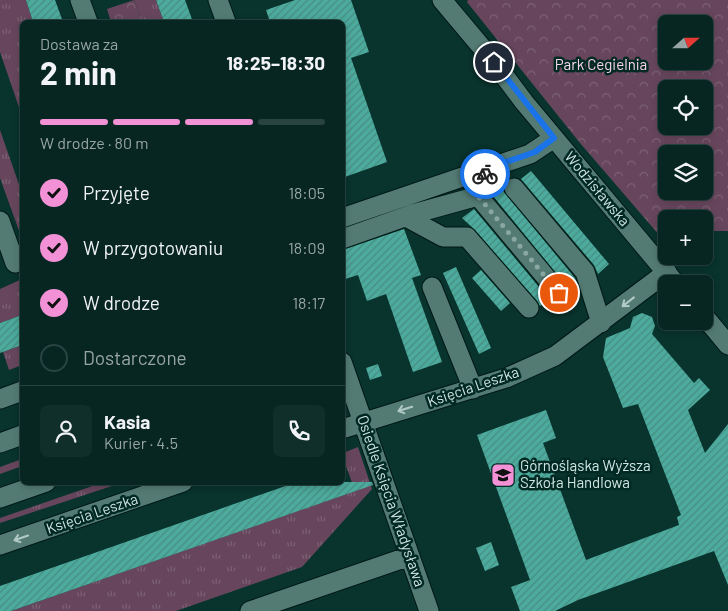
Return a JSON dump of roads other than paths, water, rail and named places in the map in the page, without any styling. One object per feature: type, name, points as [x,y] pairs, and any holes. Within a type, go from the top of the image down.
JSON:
[{"type":"street","points":[[80,0],[87,20]]},
{"type":"street","points":[[218,0],[225,20]]},
{"type":"street","name":"Wodzisławska","points":[[442,0],[554,138],[669,275]]},
{"type":"street","points":[[345,217],[535,152],[554,138]]},
{"type":"street","points":[[345,238],[406,217],[478,196],[484,190],[486,169]]},
{"type":"street","points":[[514,188],[584,272],[601,323]]},
{"type":"street","points":[[478,196],[559,293]]},
{"type":"street","points":[[406,217],[443,237],[467,237],[530,308]]},
{"type":"street","points":[[0,221],[15,263]]},
{"type":"street","points":[[432,287],[473,389]]},
{"type":"street","name":"Księcia Leszka","points":[[345,428],[506,378],[555,356],[601,323],[658,287]]},
{"type":"street","points":[[713,327],[728,345]]},
{"type":"street","name":"Osiedle Księcia Władysława","points":[[345,371],[429,611]]},
{"type":"street","points":[[0,399],[20,392]]},
{"type":"street","points":[[0,443],[20,436]]},
{"type":"street","points":[[0,498],[37,485]]},
{"type":"street","name":"Księcia Leszka","points":[[0,545],[174,485]]},
{"type":"street","points":[[250,611],[410,556]]},
{"type":"place","name":"Górnośląska Wyższa Szkoła Handlowa","points":[[503,475]]},
{"type":"park label","name":"Park Cegielnia","points":[[601,65]]}]
